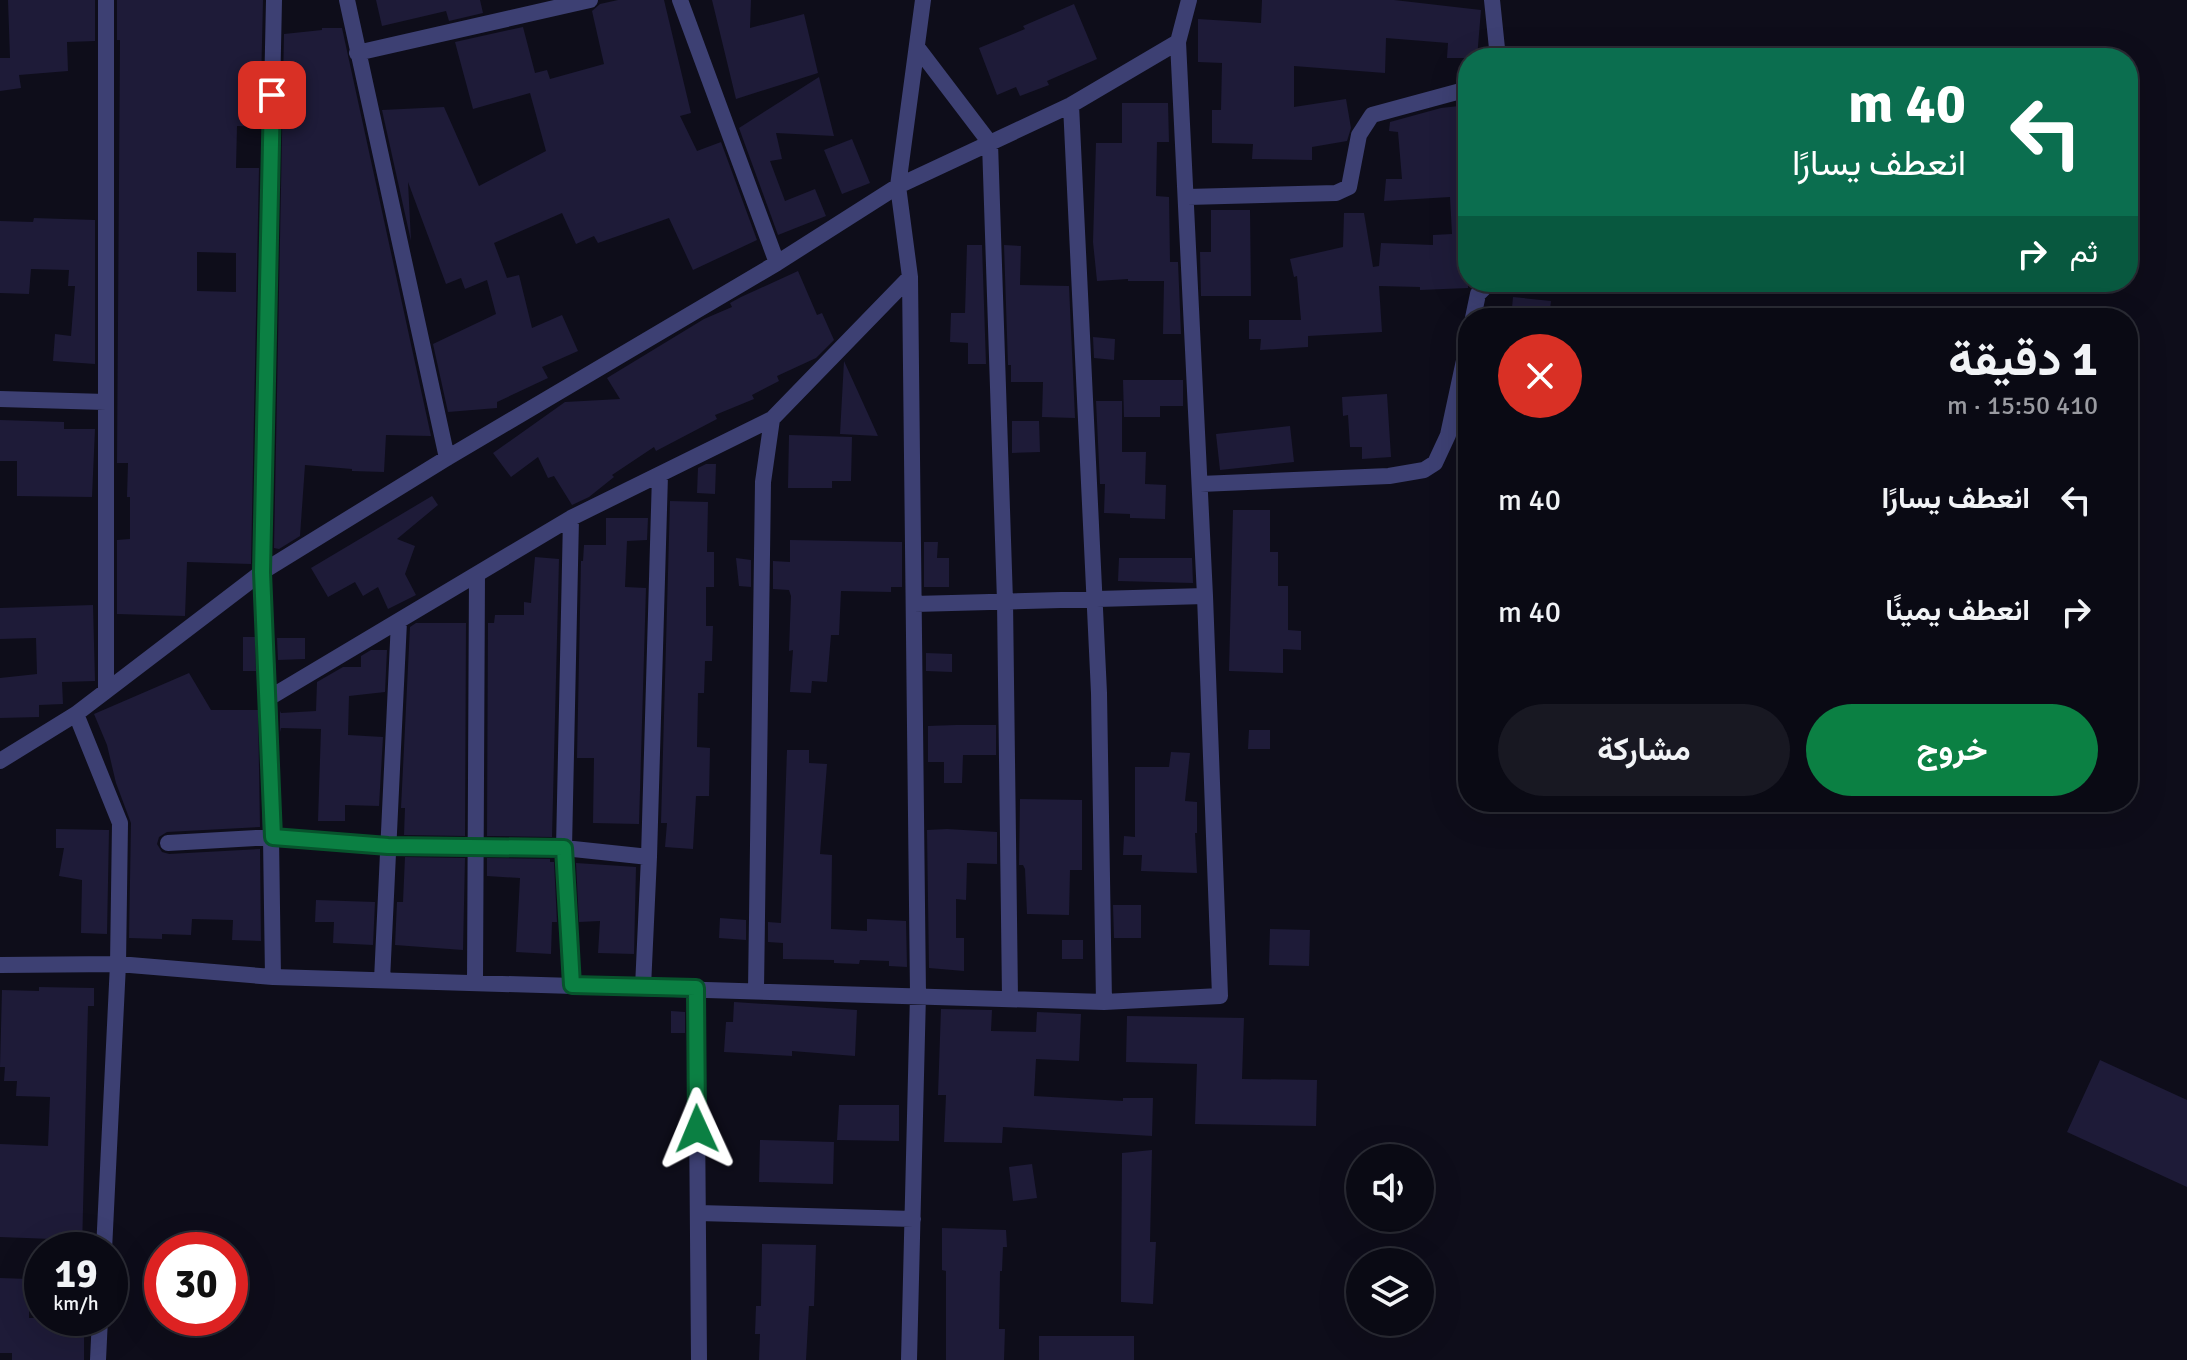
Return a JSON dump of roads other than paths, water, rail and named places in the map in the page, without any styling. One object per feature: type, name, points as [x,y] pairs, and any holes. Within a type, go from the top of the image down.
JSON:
[{"type":"street","points":[[106,0],[106,689]]},
{"type":"street","points":[[273,977],[273,837],[262,572],[274,0]]},
{"type":"street","points":[[347,0],[447,458]]},
{"type":"street","points":[[357,53],[590,0]]},
{"type":"street","points":[[680,0],[777,263]]},
{"type":"street","points":[[909,1360],[918,994],[910,277],[898,186],[923,0]]},
{"type":"street","points":[[0,965],[118,964],[273,977],[918,994],[1104,1002],[1220,996],[1205,596],[1178,42],[1189,0]]},
{"type":"street","points":[[1492,0],[1497,48]]},
{"type":"street","points":[[0,761],[76,714],[262,572],[447,458],[777,263],[898,186],[1071,105],[1178,42]]},
{"type":"street","points":[[917,47],[990,143],[1005,601],[1010,998]]},
{"type":"street","points":[[1187,197],[1336,193],[1349,187],[1359,135],[1372,115],[1458,92]]},
{"type":"street","points":[[1071,105],[1099,693],[1104,1002]]},
{"type":"street","points":[[269,698],[571,518],[772,419],[910,277]]},
{"type":"street","points":[[1200,484],[1389,476],[1424,470],[1435,463],[1448,435],[1458,388]]},
{"type":"street","points":[[0,399],[106,402]]},
{"type":"street","points":[[756,990],[763,482],[772,419]]},
{"type":"street","points":[[643,987],[660,475]]},
{"type":"street","points":[[571,518],[564,848],[572,985]]},
{"type":"street","points":[[475,982],[477,574]]},
{"type":"street","points":[[914,604],[1205,596]]},
{"type":"street","points":[[382,980],[399,621]]},
{"type":"street","points":[[76,714],[120,823],[118,964],[105,1232]]},
{"type":"street","points":[[168,843],[273,837],[388,846],[564,848],[649,857]]},
{"type":"street","points":[[696,988],[699,1360]]},
{"type":"street","points":[[698,1213],[913,1219]]},
{"type":"street","points":[[98,1360],[99,1336]]}]
